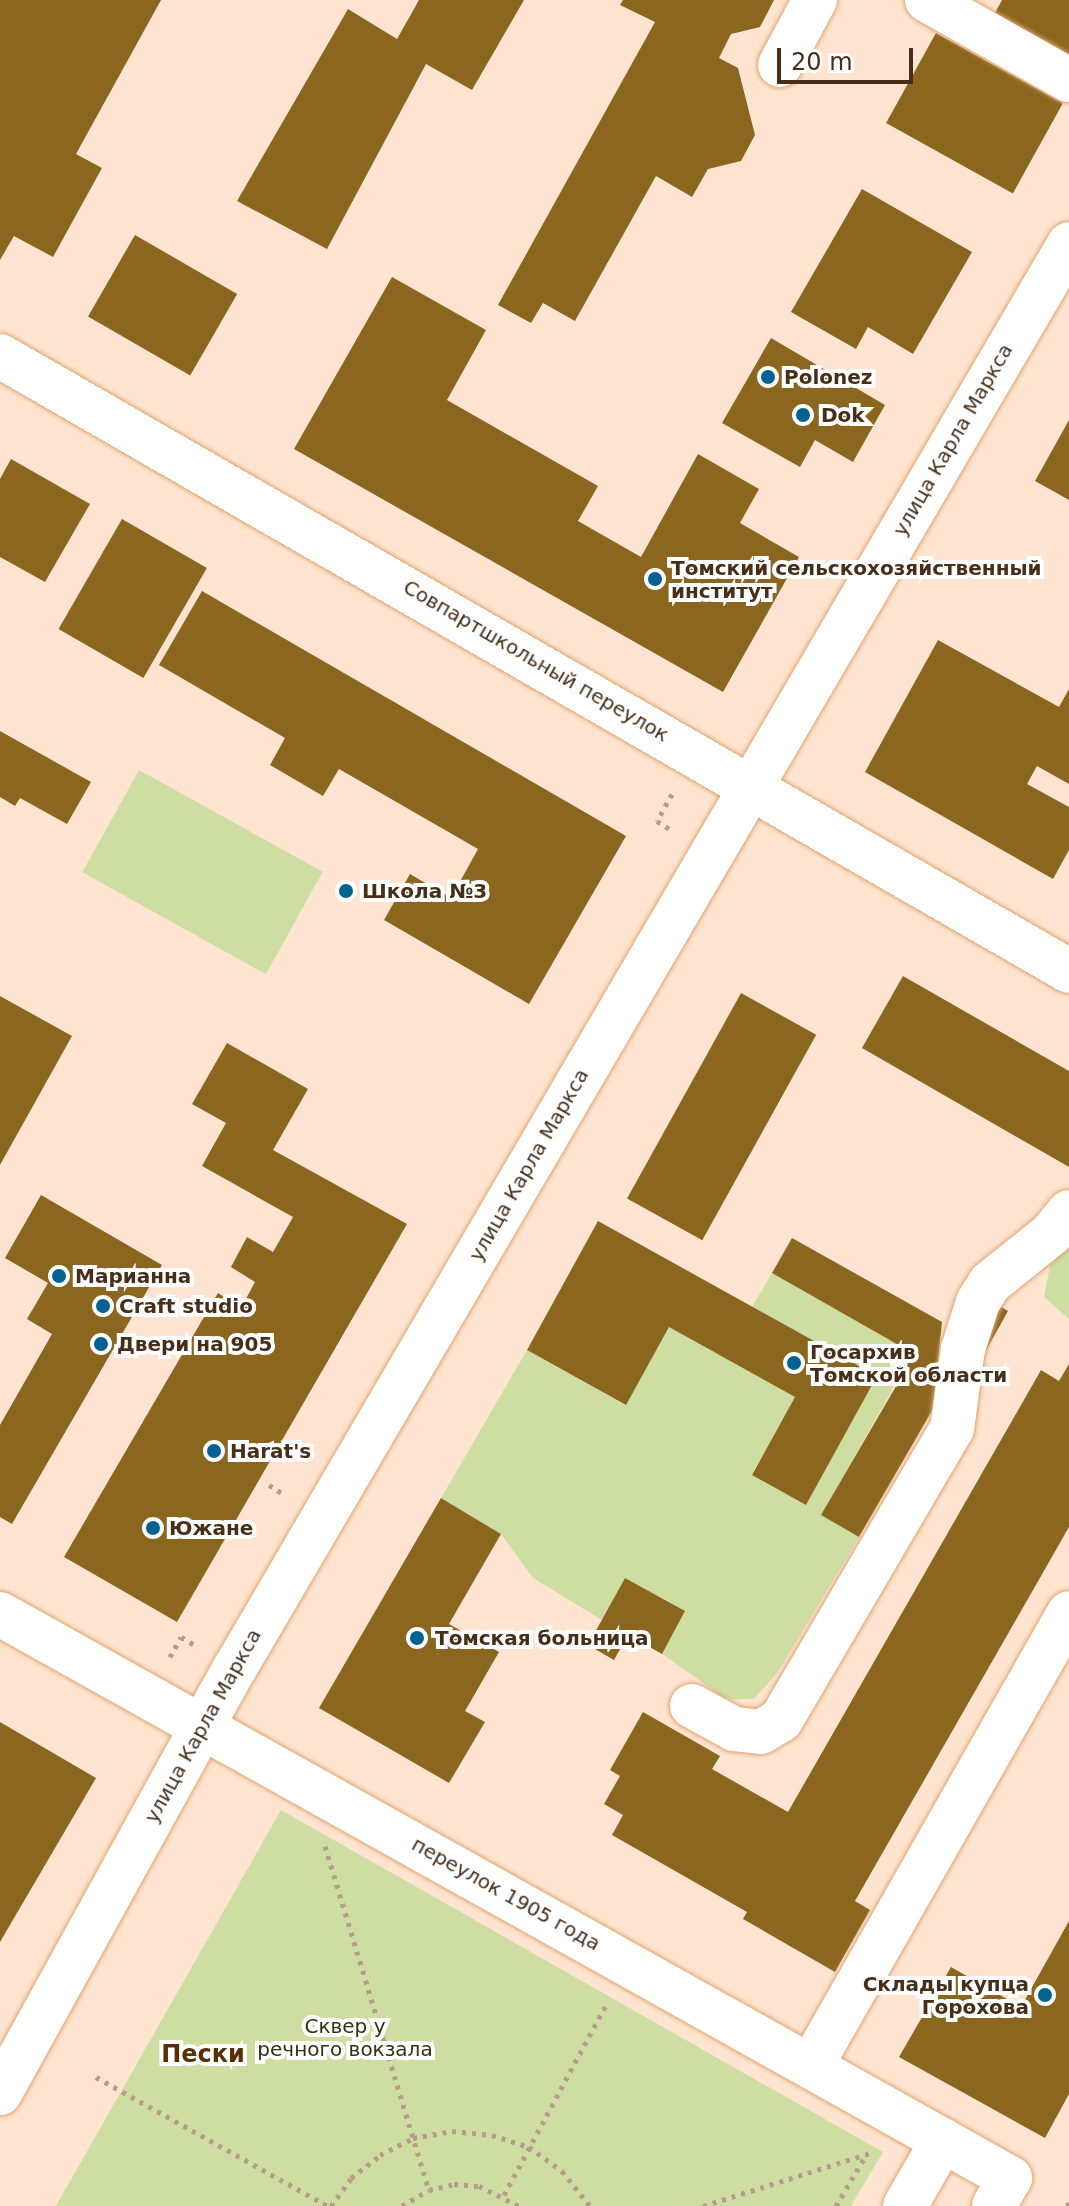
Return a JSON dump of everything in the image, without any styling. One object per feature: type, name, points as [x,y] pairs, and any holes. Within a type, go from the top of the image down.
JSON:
[{"type":"street","points":[[780,65],[815,0]]},
{"type":"street","points":[[927,0],[1069,80]]},
{"type":"street","name":"улица Карла Маркса","points":[[0,2093],[203,1725],[1069,244]]},
{"type":"street","name":"Совпартшкольный переулок","points":[[0,356],[751,784],[1069,971]]},
{"type":"street","points":[[692,1706],[734,1729],[761,1732],[781,1720],[952,1429],[963,1349],[978,1302],[990,1283],[1051,1234],[1069,1212]]},
{"type":"street","points":[[811,2066],[1069,1613]]},
{"type":"street","name":"переулок 1905 года","points":[[0,1614],[943,2140],[1002,2192]]},
{"type":"street","points":[[905,2206],[943,2140]]},
{"type":"path","points":[[657,821],[674,789]]},
{"type":"path","points":[[164,1669],[181,1637]]},
{"type":"path","points":[[324,1844],[429,2190]]},
{"type":"path","points":[[504,2195],[606,2005]]},
{"type":"path","points":[[96,2077],[329,2206],[351,2178],[380,2155],[413,2138],[465,2132],[529,2147],[562,2171],[590,2206]]},
{"type":"path","points":[[703,2206],[867,2153],[836,2206]]},
{"type":"path","points":[[402,2206],[429,2190],[454,2184],[504,2195],[519,2206]]},
{"type":"green space","points":[[139,770],[323,872],[266,974],[82,872]]},
{"type":"green space","points":[[1069,1239],[1069,1319],[1044,1297],[1050,1266]]},
{"type":"green space","points":[[772,1273],[902,1347],[901,1374],[822,1515],[859,1537],[778,1672],[754,1699],[726,1699],[662,1654],[685,1611],[625,1578],[602,1620],[533,1578],[501,1534],[441,1498],[527,1350],[625,1405],[669,1327],[795,1397],[752,1474],[806,1505],[877,1376],[752,1307]]},
{"type":"green space","name":"Сквер у речного вокзала","points":[[281,1810],[883,2152],[851,2206],[56,2206]]},
{"type":"building","points":[[0,0],[161,0],[76,154],[102,168],[53,257],[14,236],[0,260]]},
{"type":"building","points":[[419,0],[524,0],[472,90],[426,64],[327,249],[237,201],[348,9],[397,39]]},
{"type":"building","points":[[623,0],[774,0],[760,27],[731,34],[719,58],[738,68],[755,135],[741,161],[708,169],[692,197],[656,176],[575,321],[543,303],[531,323],[498,305],[655,22],[620,5]]},
{"type":"building","points":[[1002,0],[1069,0],[1069,55],[995,13]]},
{"type":"building","points":[[936,33],[1063,103],[1013,193],[886,123]]},
{"type":"building","points":[[862,189],[972,252],[913,354],[868,327],[856,349],[791,312]]},
{"type":"building","points":[[135,235],[237,294],[190,375],[88,316]]},
{"type":"building","points":[[392,277],[486,330],[447,400],[598,486],[578,521],[641,557],[698,454],[759,489],[740,523],[799,557],[723,692],[294,449]]},
{"type":"building","points":[[771,338],[885,405],[853,462],[815,440],[800,467],[722,423]]},
{"type":"building","points":[[1069,420],[1069,500],[1035,481]]},
{"type":"building","points":[[11,459],[90,504],[45,582],[0,557],[0,479]]},
{"type":"building","points":[[122,519],[207,568],[143,678],[58,629]]},
{"type":"building","points":[[202,591],[626,836],[529,1004],[384,920],[410,874],[451,898],[478,849],[339,769],[323,796],[270,765],[285,738],[159,665]]},
{"type":"building","points":[[938,640],[1059,707],[1069,689],[1069,784],[1037,766],[1027,784],[1069,807],[1069,850],[1053,879],[865,772]]},
{"type":"building","points":[[0,731],[91,782],[67,824],[20,798],[15,806],[0,797]]},
{"type":"building","points":[[903,976],[1069,1071],[1069,1167],[862,1048]]},
{"type":"building","points":[[741,993],[816,1035],[702,1240],[627,1199]]},
{"type":"building","points":[[0,996],[72,1036],[0,1165]]},
{"type":"building","points":[[227,1043],[308,1089],[273,1150],[407,1224],[177,1622],[64,1557],[218,1293],[241,1308],[255,1282],[231,1267],[247,1237],[273,1252],[293,1217],[202,1166],[226,1123],[192,1104]]},
{"type":"building","points":[[41,1195],[162,1265],[12,1524],[0,1517],[0,1425],[52,1334],[27,1319],[48,1283],[5,1258]]},
{"type":"building","name":"Госархив Томской области","points":[[598,1221],[877,1376],[806,1505],[752,1475],[795,1397],[669,1327],[626,1405],[527,1350]]},
{"type":"building","points":[[792,1238],[942,1322],[933,1409],[859,1537],[821,1515],[895,1388],[902,1347],[772,1273]]},
{"type":"building","points":[[984,1297],[1008,1311],[984,1354]]},
{"type":"building","points":[[1069,1364],[1069,1527],[855,1901],[870,1910],[835,1972],[743,1919],[747,1912],[612,1835],[623,1815],[604,1804],[620,1776],[610,1770],[643,1712],[720,1756],[712,1769],[788,1812],[1041,1370],[1059,1381]]},
{"type":"building","name":"Томская больница","points":[[441,1498],[501,1534],[449,1624],[499,1652],[465,1711],[485,1722],[449,1783],[319,1708]]},
{"type":"building","points":[[625,1578],[685,1611],[662,1654],[628,1635],[614,1660],[588,1645]]},
{"type":"building","points":[[0,1722],[96,1778],[0,1942]]},
{"type":"building","points":[[1069,1921],[1069,2094],[1045,2138],[899,2057],[951,1967],[1021,2007]]},
{"type":"place","name":"Polonez","points":[[768,377]]},
{"type":"place","name":"Dok","points":[[803,415]]},
{"type":"place","name":"Томский сельскохозяйственный институт","points":[[655,579]]},
{"type":"place","name":"Школа №3","points":[[346,891]]},
{"type":"place","name":"Марианна","points":[[59,1276]]},
{"type":"place","name":"Craft studio","points":[[103,1306]]},
{"type":"place","name":"Двери на 905","points":[[101,1344]]},
{"type":"place","name":"Госархив Томской области","points":[[794,1363]]},
{"type":"place","name":"Harat's","points":[[214,1451]]},
{"type":"place","name":"Южане","points":[[153,1528]]},
{"type":"place","name":"Томская больница","points":[[417,1638]]},
{"type":"place","name":"Склады купца Горохова","points":[[1045,1995]]},
{"type":"district","name":"Пески","points":[[203,2055]]}]
